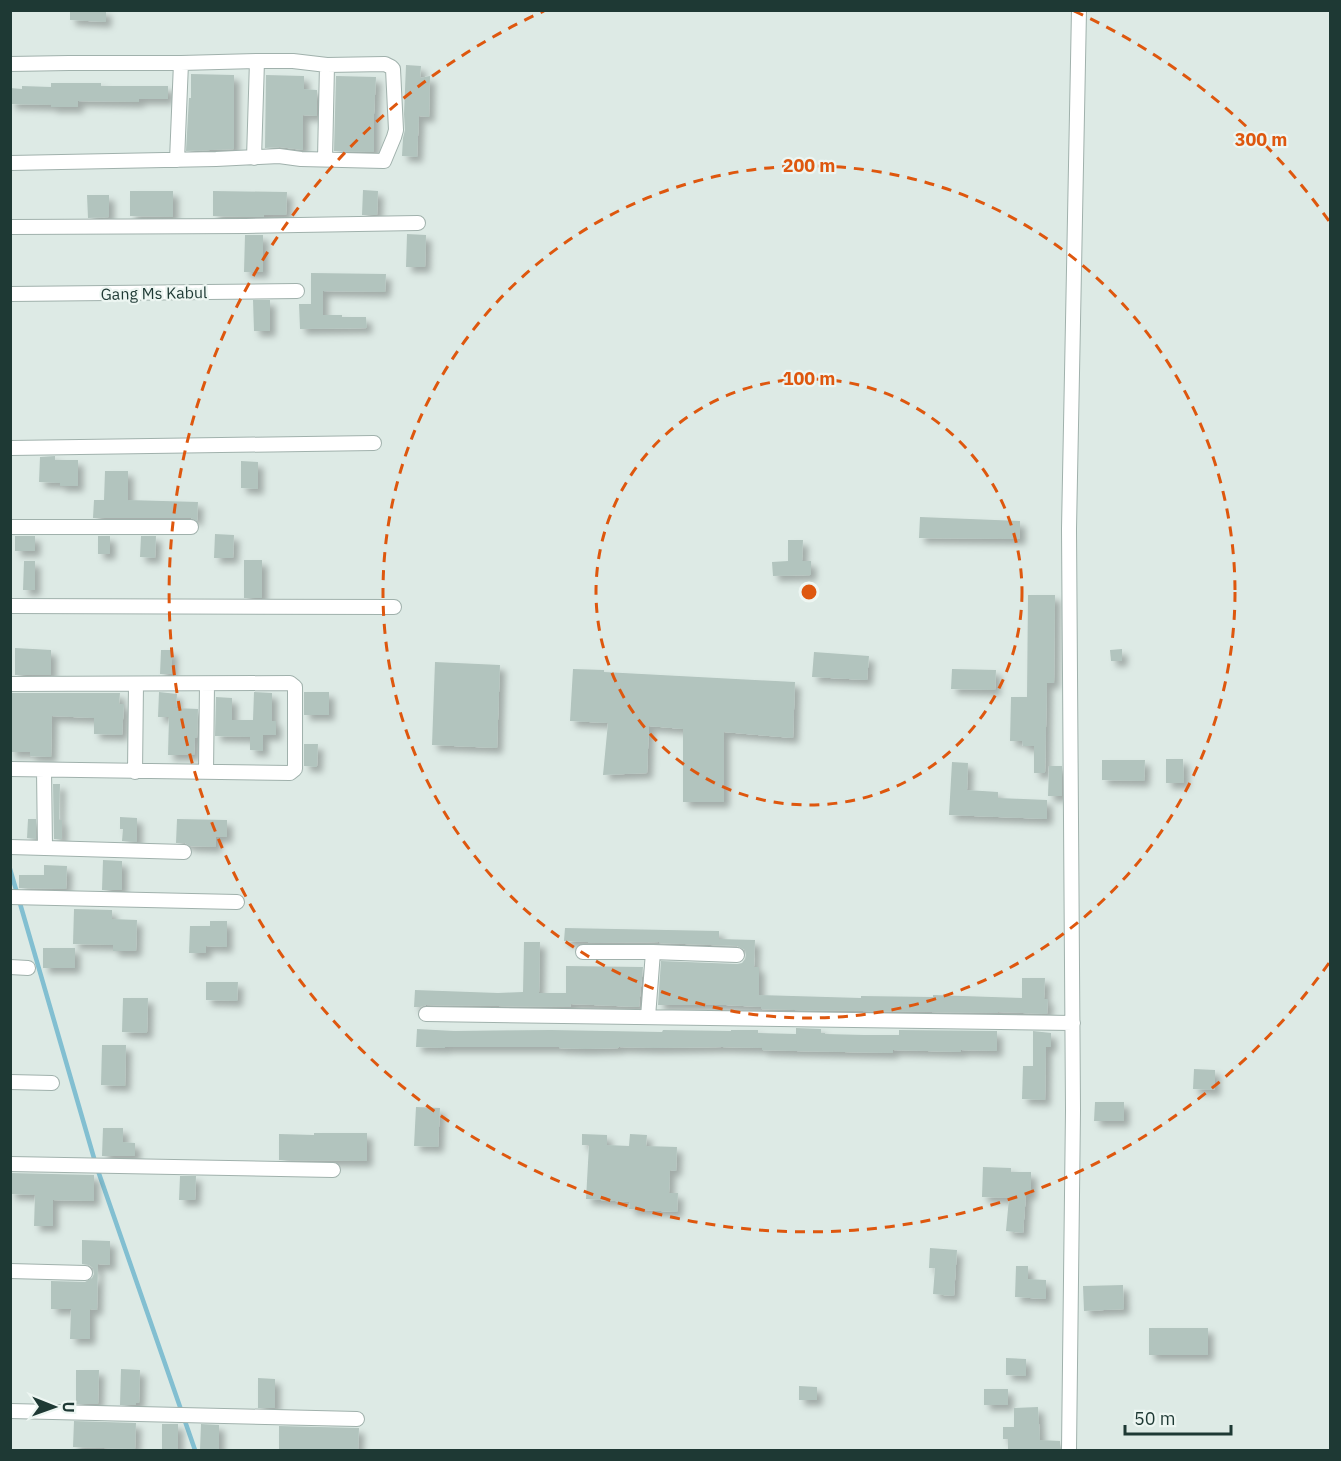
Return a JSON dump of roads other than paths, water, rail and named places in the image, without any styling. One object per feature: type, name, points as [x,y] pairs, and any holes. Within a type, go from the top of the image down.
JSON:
[{"type":"street","points":[[1069,1450],[1073,1023],[1069,529],[1079,10]]},
{"type":"street","points":[[254,158],[257,61]]},
{"type":"street","points":[[10,64],[257,61],[293,61],[327,65],[385,64],[392,67],[394,78],[396,130],[384,161],[302,159],[279,156],[10,163]]},
{"type":"street","points":[[177,160],[181,63]]},
{"type":"street","points":[[325,159],[327,65]]},
{"type":"street","points":[[10,227],[418,223]]},
{"type":"street","name":"Gang Ms Kabul","points":[[10,294],[297,291]]},
{"type":"street","points":[[10,448],[374,443]]},
{"type":"street","points":[[10,527],[191,527]]},
{"type":"street","points":[[10,606],[394,607]]},
{"type":"street","points":[[10,684],[290,683],[295,687],[295,769],[290,773],[10,769]]},
{"type":"street","points":[[135,684],[135,772]]},
{"type":"street","points":[[206,772],[207,684]]},
{"type":"street","points":[[44,770],[45,848]]},
{"type":"street","points":[[10,847],[184,852]]},
{"type":"street","points":[[17,897],[237,902]]},
{"type":"street","points":[[583,952],[737,955]]},
{"type":"street","points":[[648,1017],[654,952]]},
{"type":"street","points":[[10,968],[28,968]]},
{"type":"street","points":[[426,1014],[1073,1023]]},
{"type":"street","points":[[10,1082],[52,1083]]},
{"type":"street","points":[[10,1164],[333,1170]]},
{"type":"street","points":[[10,1271],[85,1273]]},
{"type":"street","points":[[10,1411],[357,1419]]},
{"type":"waterway","points":[[10,869],[96,1165],[195,1450]]}]
